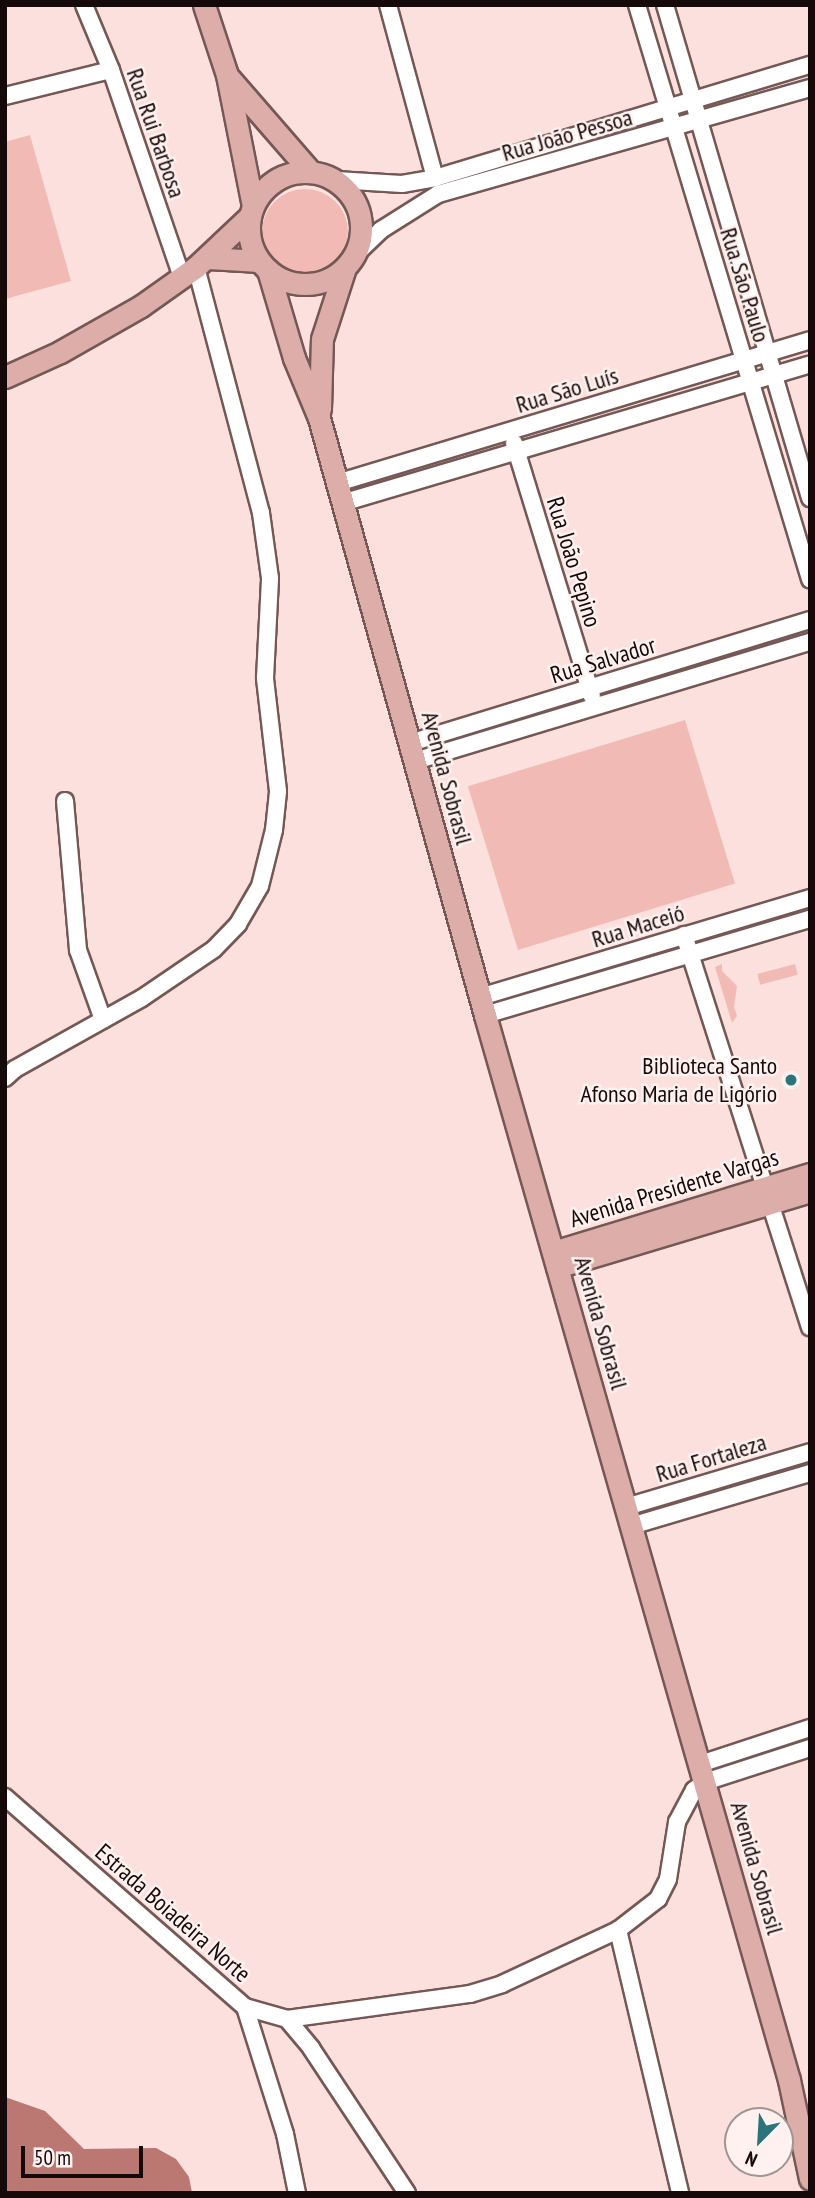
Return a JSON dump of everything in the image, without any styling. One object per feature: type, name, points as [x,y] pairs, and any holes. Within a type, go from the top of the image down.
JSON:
[{"type":"main road","points":[[204,5],[227,75],[251,211],[252,247],[263,266],[291,282],[320,282],[349,263],[360,241],[360,215],[349,192],[336,180],[310,171],[227,75]]},
{"type":"main road","points":[[5,377],[113,323],[195,267],[251,211],[265,188],[282,176],[310,171]]},
{"type":"main road","name":"Avenida Sobrasil","points":[[319,418],[322,339],[349,263]]},
{"type":"main road","points":[[195,267],[263,266]]},
{"type":"main road","name":"Avenida Sobrasil","points":[[263,266],[294,358],[319,418],[483,1006],[789,2080],[810,2179]]},
{"type":"main road","name":"Avenida Presidente Vargas","points":[[555,1260],[769,1195],[810,1174]]},
{"type":"main road","name":"Avenida Presidente Vargas","points":[[769,1195],[810,1191]]},
{"type":"main road","name":"Avenida Sobrasil","points":[[789,2080],[810,2112]]},
{"type":"street","name":"Rua Rui Barbosa","points":[[8,1070],[142,998],[214,949],[238,924],[260,886],[274,830],[278,791],[265,678],[268,565],[261,513],[195,267],[83,5]]},
{"type":"street","points":[[388,5],[435,178]]},
{"type":"street","name":"Rua São Paulo","points":[[637,5],[767,435],[802,523],[810,579]]},
{"type":"street","name":"Rua São Paulo","points":[[665,5],[810,498]]},
{"type":"street","name":"Rua João Pessoa","points":[[336,180],[402,184],[435,178],[810,65]]},
{"type":"street","points":[[5,96],[111,70]]},
{"type":"street","points":[[793,70],[804,89]]},
{"type":"street","name":"Rua João Pessoa","points":[[349,263],[380,230],[439,194],[804,89]]},
{"type":"street","points":[[524,152],[529,169]]},
{"type":"street","name":"Rua São Luís","points":[[340,493],[510,431],[810,340]]},
{"type":"street","name":"Rua São Luís","points":[[340,493],[516,451],[810,364]]},
{"type":"street","points":[[658,386],[666,407]]},
{"type":"street","points":[[767,435],[790,428]]},
{"type":"street","name":"Rua João Pepino","points":[[510,431],[595,707]]},
{"type":"street","name":"Rua Salvador","points":[[413,752],[589,688],[810,620]]},
{"type":"street","points":[[749,639],[756,658]]},
{"type":"street","name":"Rua Salvador","points":[[413,752],[595,707],[810,642]]},
{"type":"street","points":[[65,801],[78,950],[103,1020]]},
{"type":"street","name":"Rua Maceió","points":[[483,1006],[684,935],[809,899]]},
{"type":"street","name":"Rua Maceió","points":[[483,1006],[691,953],[810,919]]},
{"type":"street","points":[[684,935],[810,1327]]},
{"type":"street","name":"Rua Fortaleza","points":[[628,1517],[707,1483],[810,1452]]},
{"type":"street","points":[[787,1458],[793,1478]]},
{"type":"street","name":"Rua Fortaleza","points":[[628,1517],[714,1501],[810,1473]]},
{"type":"street","points":[[707,1483],[714,1501]]},
{"type":"street","points":[[287,2019],[470,1994],[502,1984],[618,1930],[658,1899],[668,1880],[677,1822],[702,1773],[802,1730],[805,1749],[702,1773]]},
{"type":"street","name":"Estrada Boiadeira Norte","points":[[5,1797],[245,2007],[287,2019]]},
{"type":"street","points":[[618,1930],[680,2193]]},
{"type":"street","points":[[245,2007],[285,2134],[298,2193]]},
{"type":"street","points":[[287,2019],[311,2048],[407,2193]]},
{"type":"shaded area","points":[[30,135],[71,281],[5,299],[5,142]]},
{"type":"shaded area","points":[[305,189],[321,193],[335,202],[344,216],[348,232],[344,248],[335,262],[321,271],[305,275],[289,271],[275,262],[266,248],[262,232],[266,216],[275,202],[289,193]]},
{"type":"shaded area","points":[[685,720],[735,884],[518,950],[468,786]]},
{"type":"shaded area","points":[[722,964],[722,971],[737,986],[734,1007],[737,1016],[732,1023],[715,967]]},
{"type":"shaded area","points":[[795,964],[798,975],[760,985],[757,974]]},
{"type":"shaded area","points":[[5,2097],[45,2111],[84,2149],[156,2148],[176,2159],[189,2177],[192,2193],[5,2193]]},
{"type":"place","name":"Biblioteca Santo Afonso Maria de Ligório","points":[[791,1080]]}]
